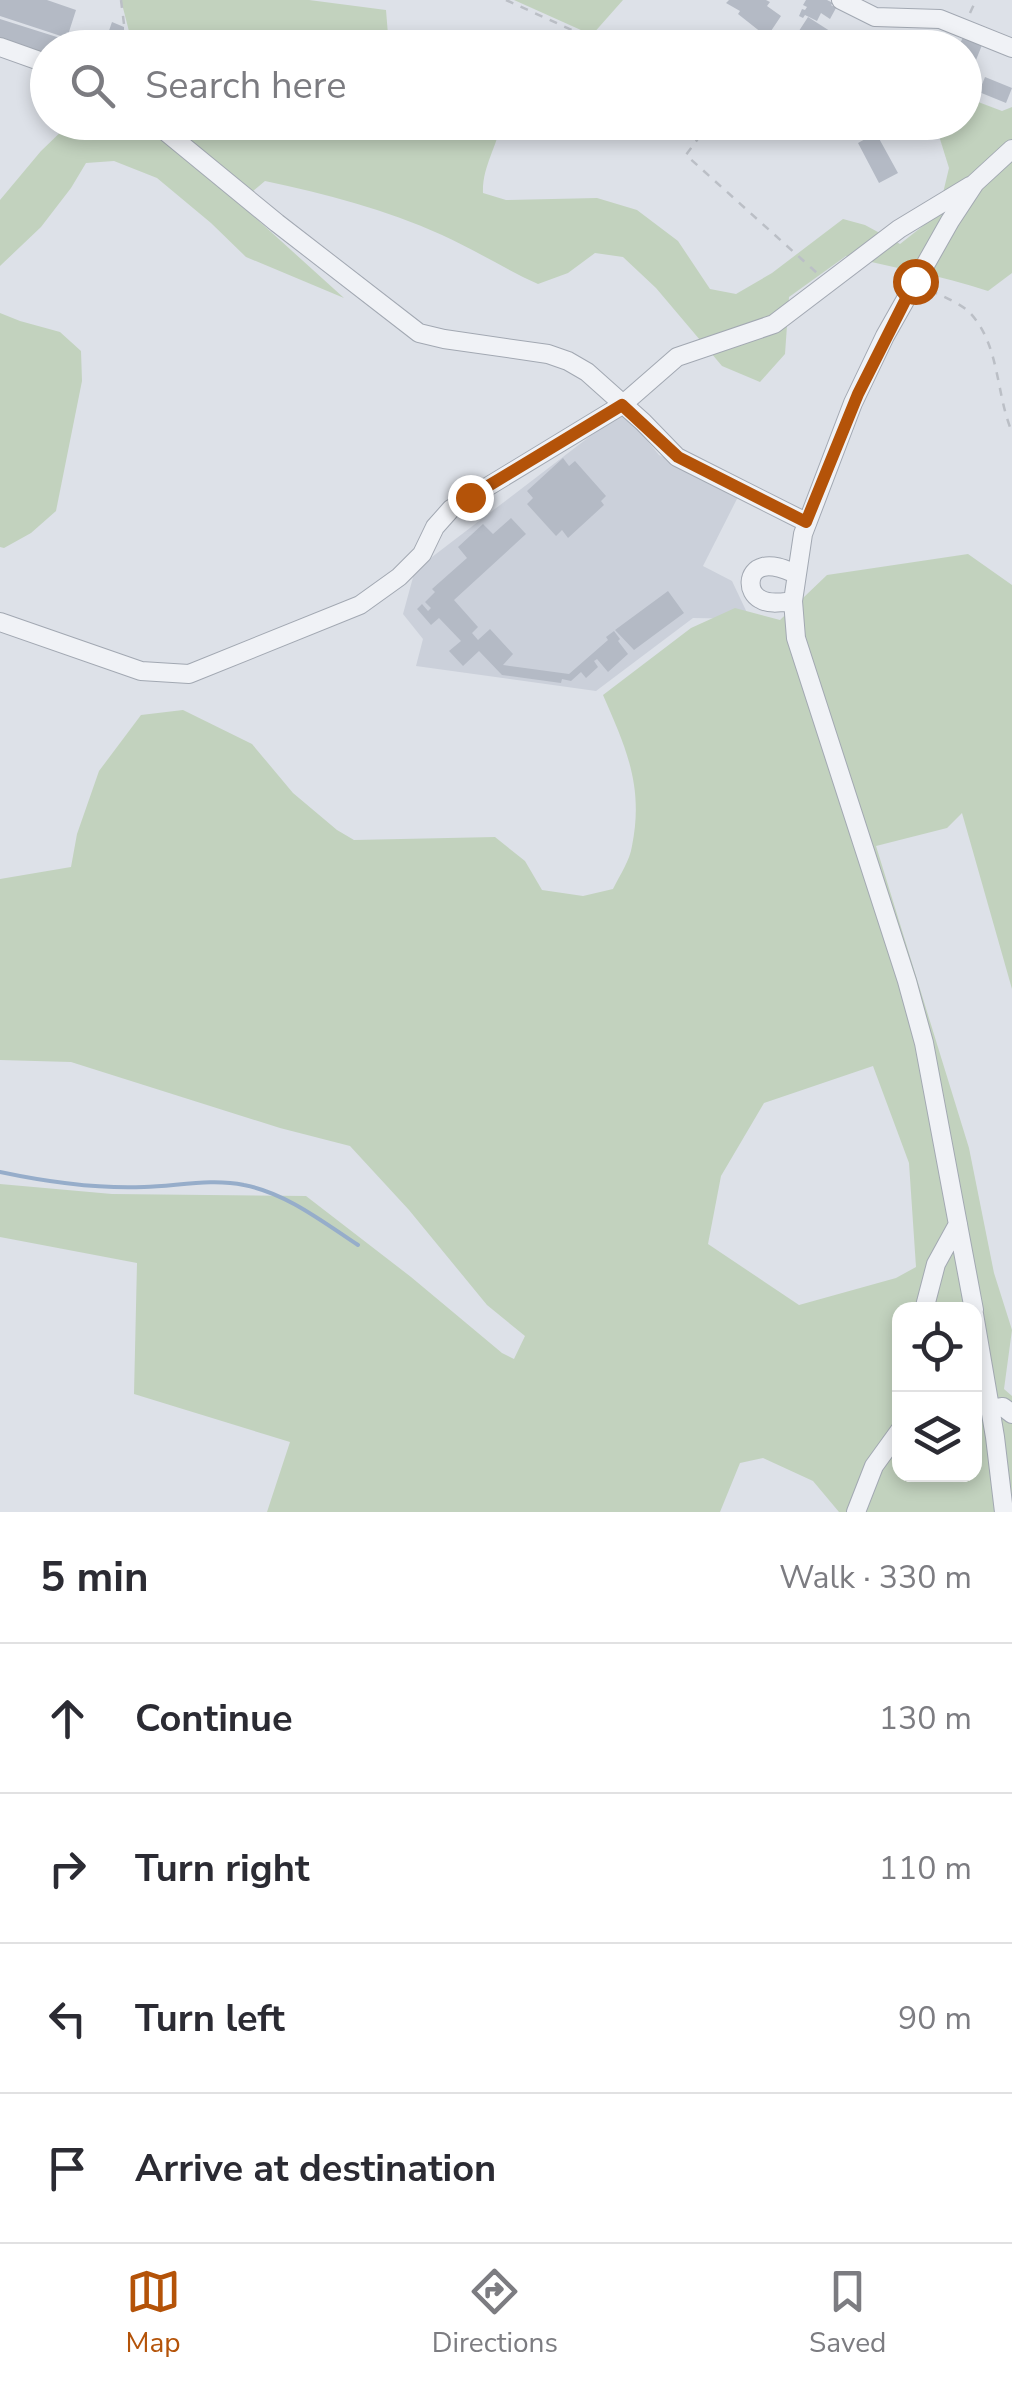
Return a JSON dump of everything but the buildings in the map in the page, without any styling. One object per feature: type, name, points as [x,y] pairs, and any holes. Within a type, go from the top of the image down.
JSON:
[{"type":"street","points":[[841,0],[874,18],[940,20],[966,30]]},
{"type":"street","points":[[982,36],[1012,48]]},
{"type":"street","points":[[0,47],[30,58]]},
{"type":"street","points":[[176,140],[419,333],[548,354],[568,361],[587,372],[678,457],[806,522]]},
{"type":"street","points":[[0,622],[142,671],[189,674],[360,605],[399,577],[422,554],[450,509],[622,405],[677,356],[774,324],[900,229],[975,183],[1012,149]]},
{"type":"street","points":[[972,1302],[924,1043],[796,638],[793,601],[806,522],[858,394],[915,281],[975,183]]},
{"type":"street","points":[[793,601],[764,602],[752,592],[750,582],[755,570],[762,567],[782,568],[796,574]]},
{"type":"street","points":[[926,1302],[936,1264],[958,1224]]},
{"type":"street","points":[[982,1360],[1004,1512]]},
{"type":"street","points":[[990,1409],[1003,1408],[1012,1414]]},
{"type":"street","points":[[856,1512],[874,1466],[892,1441]]},
{"type":"path","points":[[121,0],[124,30]]},
{"type":"path","points":[[506,0],[573,30]]},
{"type":"path","points":[[697,140],[686,155],[829,284]]},
{"type":"path","points":[[915,281],[971,314],[996,363],[1004,414],[1012,432]]},
{"type":"shaded area","points":[[623,411],[659,455],[741,491],[703,566],[732,581],[750,619],[693,618],[596,691],[416,666],[423,639],[403,614],[415,570]]},
{"type":"green space","points":[[121,0],[309,0],[386,10],[388,30],[129,30]]},
{"type":"green space","points":[[514,0],[623,0],[596,30],[581,30]]},
{"type":"green space","points":[[982,103],[1002,111],[1012,107],[1012,273],[988,291],[846,256],[789,297],[785,354],[760,382],[722,366],[656,288],[623,257],[595,253],[568,273],[538,284],[399,217],[265,181],[239,203],[344,298],[246,257],[157,178],[114,161],[86,163],[41,227],[0,266],[0,200],[52,140],[496,140],[483,193],[506,200],[597,198],[637,210],[678,241],[710,289],[736,294],[772,273],[843,219],[865,225],[900,244],[938,214],[949,168],[940,140],[982,140]]},
{"type":"green space","points":[[0,313],[60,332],[81,351],[82,381],[56,511],[31,533],[4,548],[0,547]]},
{"type":"green space","points":[[968,554],[1012,585],[1012,989],[962,813],[947,828],[876,846],[969,1148],[994,1273],[1012,1330],[1004,1389],[1012,1396],[1012,1512],[839,1512],[813,1481],[763,1458],[740,1463],[720,1512],[267,1512],[290,1442],[134,1394],[137,1263],[0,1237],[0,1184],[112,1194],[306,1196],[502,1353],[514,1359],[525,1336],[487,1305],[350,1146],[71,1062],[0,1060],[0,879],[71,867],[77,834],[99,771],[141,715],[183,710],[252,744],[293,793],[354,840],[495,837],[525,861],[542,890],[583,896],[613,889],[631,851],[636,805],[631,768],[603,695],[691,628],[735,608],[780,620],[827,575]],"holes":[[[873,1066],[909,1163],[916,1267],[896,1278],[799,1305],[708,1244],[721,1176],[764,1103]]]},
{"type":"waterway","points":[[0,1172],[108,1187],[207,1182],[244,1185],[289,1201],[358,1245]]},
{"type":"route","points":[[470,497],[622,405],[678,457],[806,522],[858,394],[915,281]]}]
